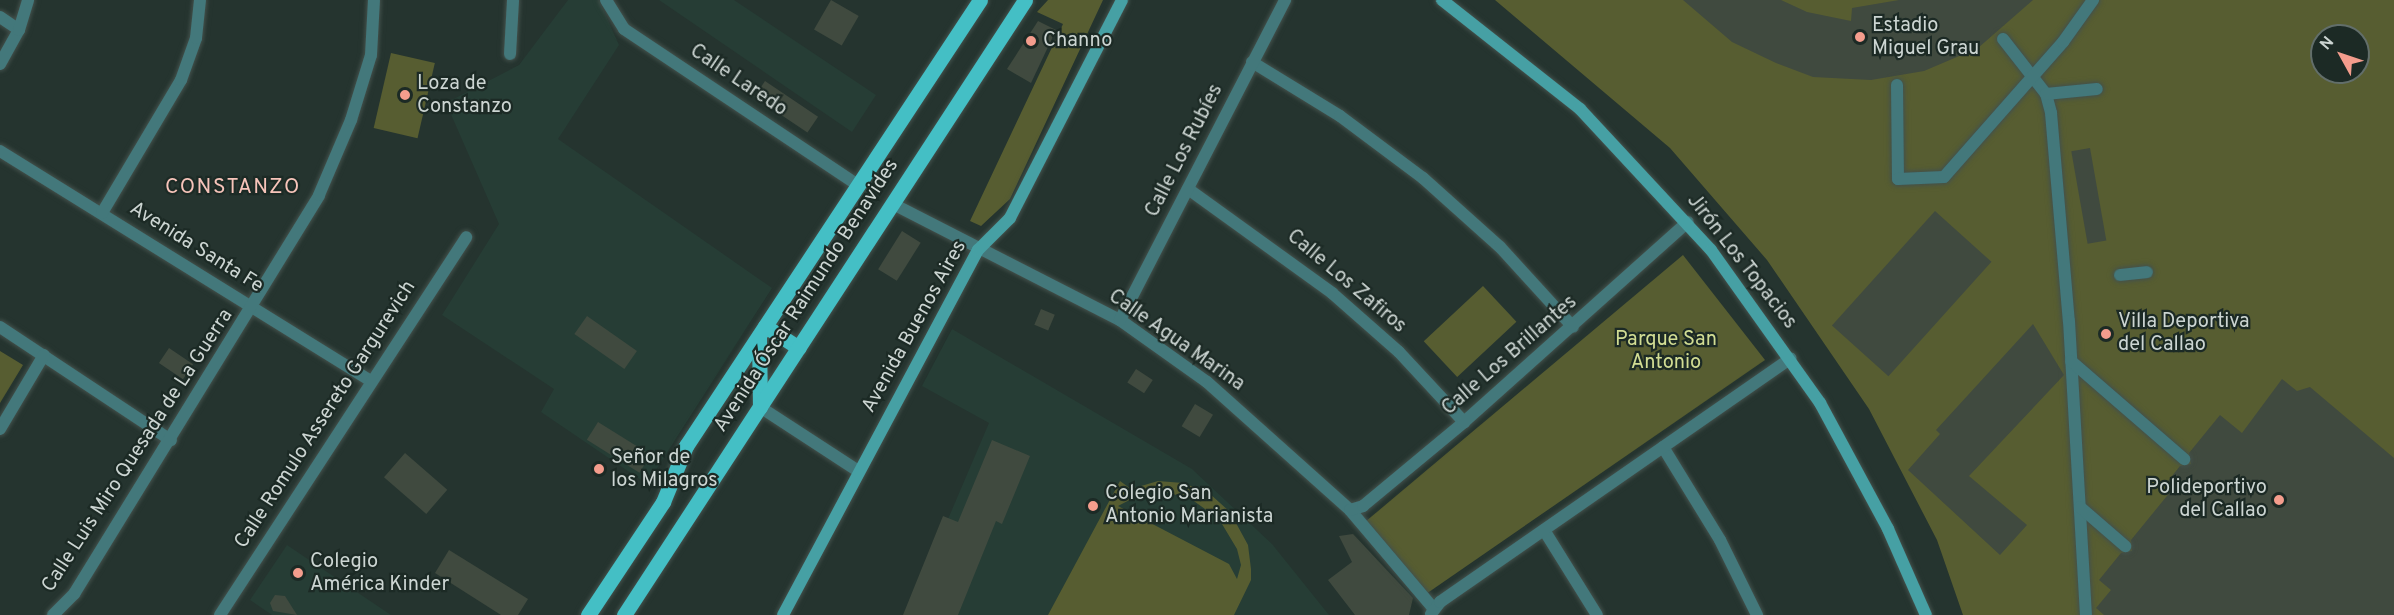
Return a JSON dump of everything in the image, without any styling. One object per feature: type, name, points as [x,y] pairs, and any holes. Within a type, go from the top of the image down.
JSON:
[{"type":"main road","name":"Avenida Óscar Raimundo Benavides","points":[[588,615],[663,502],[686,446],[980,0]]},
{"type":"main road","name":"Avenida Óscar Raimundo Benavides","points":[[624,615],[1025,0]]},
{"type":"main road","name":"Avenida Buenos Aires","points":[[783,615],[978,250],[1010,218],[1122,0]]},
{"type":"main road","name":"Jirón Los Topacios","points":[[1442,0],[1580,109],[1688,222],[1791,358],[1853,462],[1926,615]]},
{"type":"main road","points":[[760,407],[762,331],[799,348]]},
{"type":"street","points":[[0,64],[19,30],[28,0]]},
{"type":"street","points":[[102,213],[180,80],[196,38],[200,0]]},
{"type":"street","name":"Calle Luis Miro Quesada de La Guerra","points":[[53,615],[74,594],[254,306],[319,195],[351,120],[370,55],[374,0]]},
{"type":"street","points":[[510,54],[513,0]]},
{"type":"street","name":"Calle Laredo","points":[[606,0],[619,25],[858,185]]},
{"type":"street","name":"Calle Los Rubíes","points":[[1120,320],[1285,0]]},
{"type":"street","points":[[1898,85],[1898,179],[1944,177],[2093,0]]},
{"type":"street","points":[[0,17],[19,30]]},
{"type":"street","points":[[2003,39],[2033,74],[2046,94],[2057,163],[2086,615]]},
{"type":"street","points":[[1252,62],[1340,116],[1423,178],[1500,247],[1573,327]]},
{"type":"street","points":[[2046,94],[2097,89]]},
{"type":"street","name":"Avenida Santa Fe","points":[[0,151],[254,306],[370,380]]},
{"type":"street","name":"Calle Los Zafiros","points":[[1188,189],[1332,293],[1399,352],[1464,422]]},
{"type":"street","name":"Calle Agua Marina","points":[[893,204],[978,250],[1120,320],[1207,382],[1350,510],[1432,612]]},
{"type":"street","name":"Calle Los Brillantes","points":[[1350,510],[1364,506],[1464,422],[1688,222]]},
{"type":"street","name":"Calle Romulo Assereto Gargurevich","points":[[220,615],[370,380],[466,237]]},
{"type":"street","points":[[2120,275],[2147,272]]},
{"type":"street","points":[[0,327],[171,440]]},
{"type":"street","points":[[0,429],[44,355]]},
{"type":"street","points":[[1432,612],[1544,530],[1791,358]]},
{"type":"street","points":[[2071,362],[2184,459]]},
{"type":"street","points":[[760,407],[858,471]]},
{"type":"street","points":[[1663,447],[1720,540],[1757,615]]},
{"type":"street","points":[[2080,507],[2126,546]]},
{"type":"street","points":[[1544,530],[1597,615]]},
{"type":"shaded area","points":[[568,0],[599,0],[619,45],[558,139],[772,288],[647,484],[541,412],[554,389],[442,315],[499,224],[446,103],[519,65]]},
{"type":"shaded area","points":[[659,0],[734,0],[876,95],[852,132]]},
{"type":"shaded area","name":"Colegio San Antonio Marianista","points":[[952,329],[1192,469],[1272,544],[1329,615],[907,615],[989,423],[922,386]]},
{"type":"shaded area","name":"Colegio América Kinder","points":[[287,545],[391,615],[272,615],[250,600]]},
{"type":"green space","points":[[1048,0],[1103,0],[1010,199],[981,226],[970,221],[1063,24],[1037,12]]},
{"type":"green space","name":"Villa Deportiva del Callao","points":[[1495,0],[2394,0],[2394,615],[1963,615],[1937,540],[1869,409],[1767,260],[1670,148]]},
{"type":"green space","name":"Loza de Constanzo","points":[[391,53],[435,63],[418,138],[374,128]]},
{"type":"green space","name":"Parque San Antonio","points":[[1683,255],[1765,360],[1426,594],[1365,522]]},
{"type":"green space","points":[[1483,286],[1516,322],[1457,377],[1424,341]]},
{"type":"green space","points":[[0,351],[23,365],[0,403]]},
{"type":"green space","points":[[1120,481],[1131,489],[1158,481],[1183,483],[1209,493],[1230,512],[1248,545],[1251,580],[1234,615],[1048,615]],"holes":[[[1162,491],[1191,499],[1219,519],[1237,549],[1241,565],[1237,579],[1229,564],[1118,506],[1143,493]]]},
{"type":"building","points":[[831,0],[859,16],[842,45],[814,29]]},
{"type":"building","name":"Estadio Miguel Grau","points":[[1683,0],[1781,0],[1807,12],[1851,21],[1852,8],[1899,0],[2033,0],[1978,48],[1924,71],[1871,80],[1813,77],[1776,63],[1732,42]]},
{"type":"building","points":[[1038,21],[1056,30],[1031,83],[1007,69]]},
{"type":"building","points":[[765,81],[818,117],[807,133],[754,97]]},
{"type":"building","points":[[2090,148],[2106,241],[2088,244],[2071,151]]},
{"type":"building","points":[[1935,211],[1991,262],[1888,376],[1832,325]]},
{"type":"building","points":[[902,231],[921,243],[897,281],[878,269]]},
{"type":"building","points":[[1041,309],[1055,315],[1048,331],[1034,325]]},
{"type":"building","points":[[587,316],[637,351],[624,369],[574,334]]},
{"type":"building","points":[[2033,324],[2064,375],[1969,476],[2027,525],[2000,555],[1908,470],[1940,434],[1936,430]]},
{"type":"building","points":[[169,348],[193,364],[183,379],[159,363]]},
{"type":"building","points":[[1136,369],[1153,380],[1144,393],[1127,382]]},
{"type":"building","name":"Polideportivo del Callao","points":[[2282,379],[2297,391],[2310,387],[2394,458],[2394,615],[2104,615],[2096,608],[2111,590],[2099,580],[2121,553],[2132,551],[2131,540],[2171,491],[2164,486],[2180,466],[2191,464],[2189,453],[2220,415],[2242,433]]},
{"type":"building","points":[[1195,404],[1213,415],[1200,437],[1182,426]]},
{"type":"building","points":[[598,422],[651,455],[639,473],[587,440]]},
{"type":"building","points":[[992,440],[1030,456],[1002,524],[996,521],[958,615],[903,615],[943,516],[958,522]]},
{"type":"building","points":[[405,453],[447,490],[426,514],[384,477]]},
{"type":"building","points":[[1353,534],[1413,598],[1409,615],[1355,615],[1328,580],[1352,562],[1339,536]]},
{"type":"building","points":[[449,550],[528,599],[518,615],[501,615],[435,573]]},
{"type":"building","points":[[275,595],[285,596],[297,615],[273,611],[270,603]]},
{"type":"place","name":"Estadio Miguel Grau","points":[[1860,37]]},
{"type":"place","name":"Channo","points":[[1031,41]]},
{"type":"place","name":"Loza de Constanzo","points":[[405,95]]},
{"type":"place","name":"Villa Deportiva del Callao","points":[[2106,334]]},
{"type":"place","name":"Señor de los Milagros","points":[[599,469]]},
{"type":"place","name":"Polideportivo del Callao","points":[[2279,500]]},
{"type":"place","name":"Colegio San Antonio Marianista","points":[[1093,506]]},
{"type":"place","name":"Colegio América Kinder","points":[[298,573]]},
{"type":"district","name":"CONSTANZO","points":[[233,188]]}]
